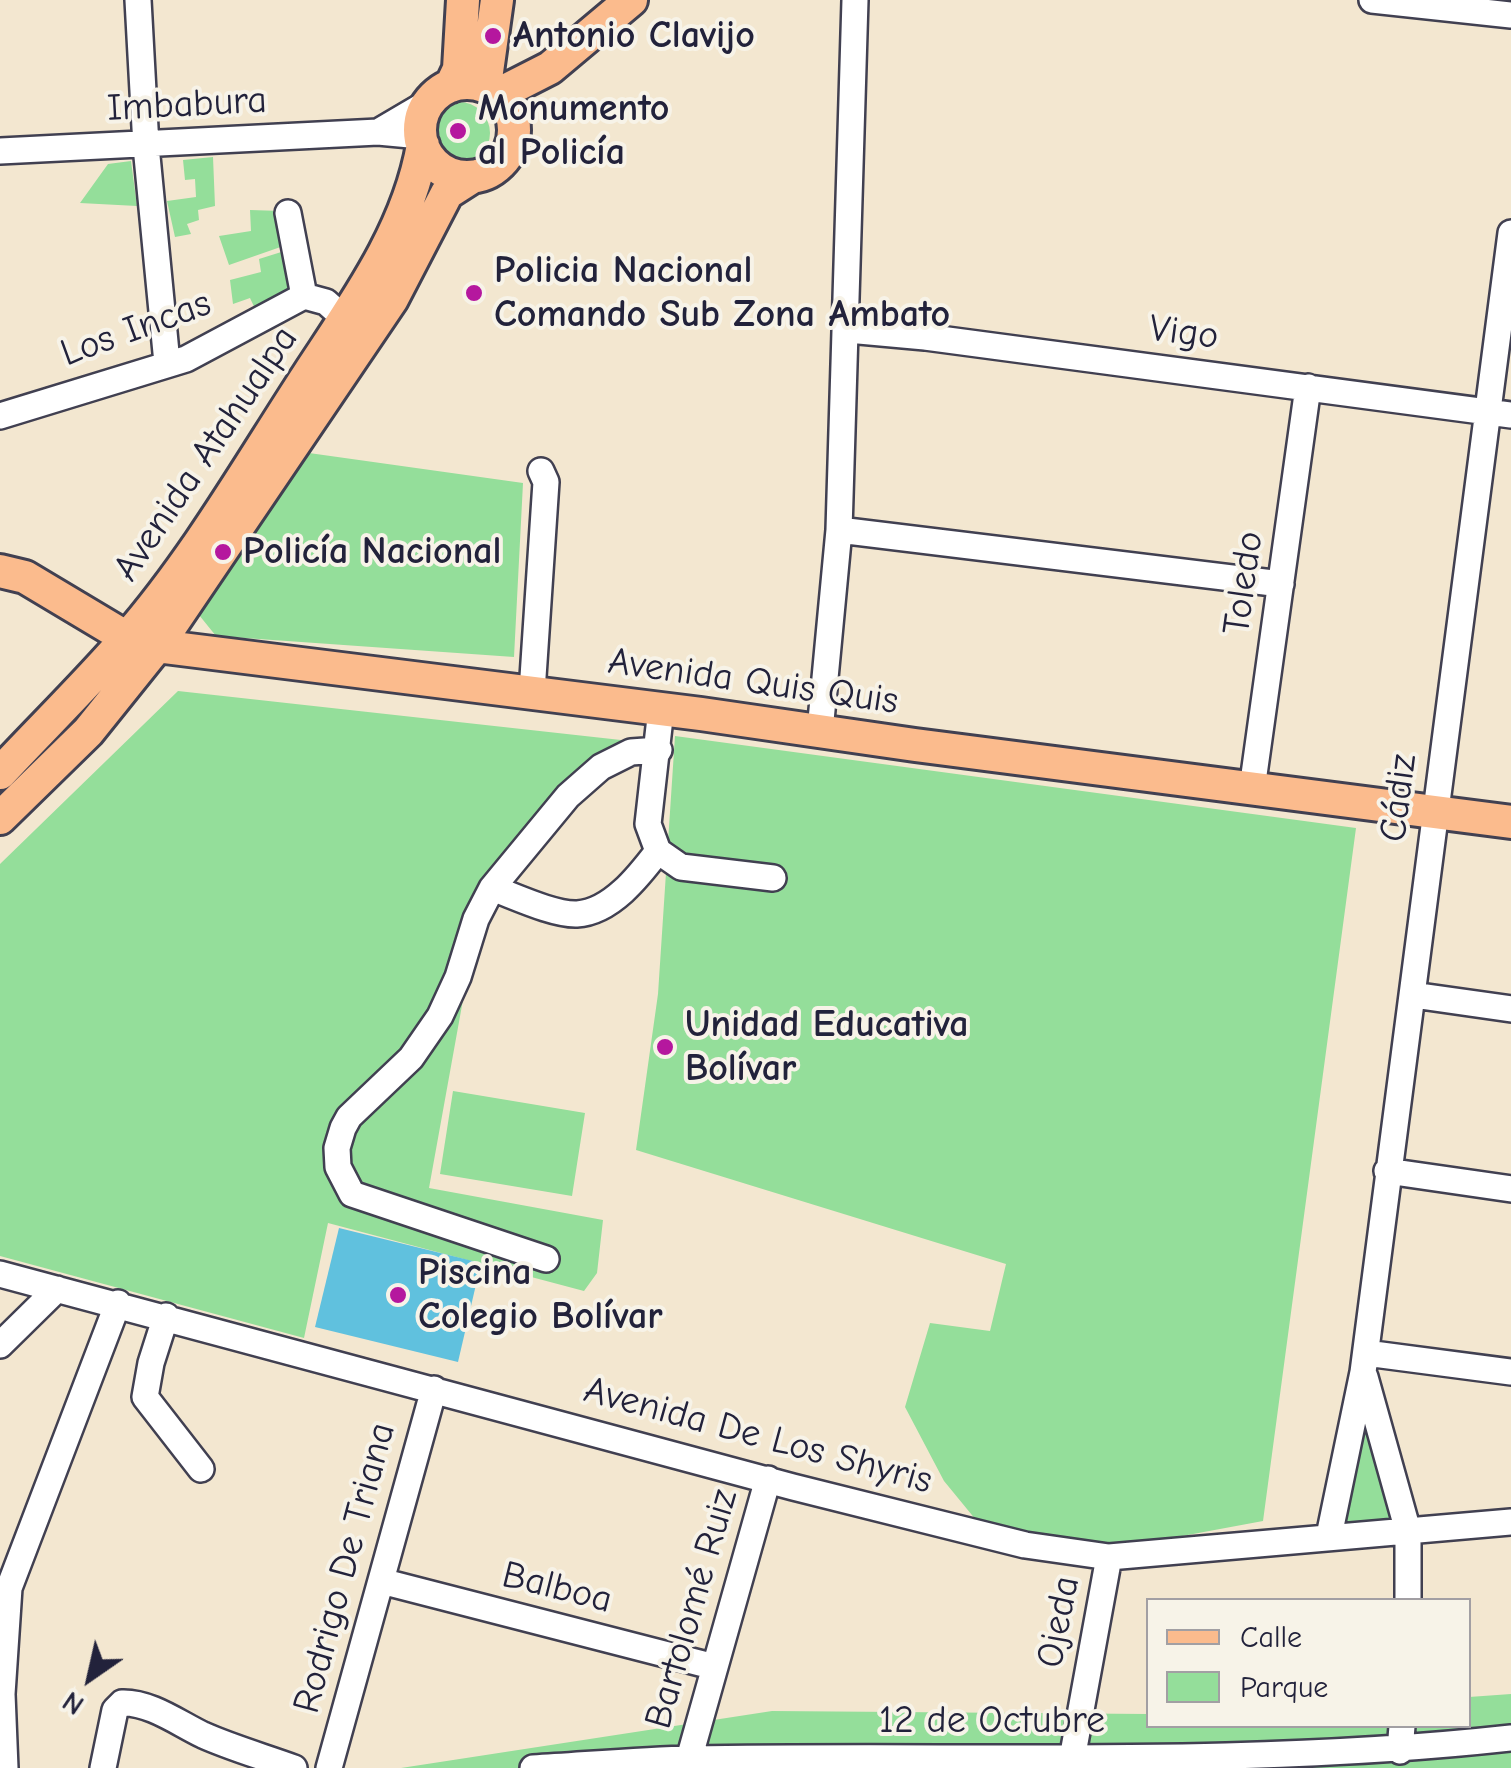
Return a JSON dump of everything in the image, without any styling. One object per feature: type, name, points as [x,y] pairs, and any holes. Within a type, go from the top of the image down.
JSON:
[{"type":"main road","points":[[463,0],[459,69],[423,114],[422,141],[430,158],[442,169],[456,176],[472,177],[500,165],[514,138],[499,101],[497,0]]},
{"type":"main road","points":[[499,101],[550,68],[631,0]]},
{"type":"main road","points":[[440,94],[474,83],[499,101]]},
{"type":"main road","name":"Avenida Atahualpa","points":[[0,818],[88,732],[194,551],[368,282],[406,209],[416,182],[422,141]]},
{"type":"main road","points":[[142,642],[392,299],[447,194],[472,177]]},
{"type":"main road","name":"Avenida Quis Quis","points":[[0,570],[25,577],[142,642],[233,658],[525,691],[1511,822]]},
{"type":"main road","name":"Avenida Atahualpa","points":[[0,772],[142,642]]},
{"type":"street","points":[[138,0],[146,146],[167,363]]},
{"type":"street","points":[[820,732],[840,530],[855,0]]},
{"type":"street","points":[[1372,0],[1511,15]]},
{"type":"street","name":"Imbabura","points":[[378,132],[440,94]]},
{"type":"street","name":"Imbabura","points":[[0,151],[378,132],[422,141]]},
{"type":"street","points":[[288,213],[304,296],[326,302],[345,319]]},
{"type":"street","name":"Cádiz","points":[[1330,1536],[1364,1363],[1434,812],[1500,413],[1511,233]]},
{"type":"street","name":"Los Incas","points":[[0,416],[186,358],[304,296]]},
{"type":"street","name":"Vigo","points":[[848,330],[1500,413]]},
{"type":"street","name":"Toledo","points":[[1252,790],[1308,387]]},
{"type":"street","points":[[541,471],[546,482],[525,691],[536,480],[541,471]]},
{"type":"street","points":[[840,530],[1282,584]]},
{"type":"street","points":[[662,709],[648,824],[658,851],[682,868],[774,878]]},
{"type":"street","points":[[546,1259],[352,1194],[338,1167],[339,1139],[348,1118],[395,1076],[440,1016],[458,977],[476,919],[492,888],[568,796],[601,768],[632,752],[658,750]]},
{"type":"street","points":[[492,888],[562,912],[580,914],[620,894],[658,851]]},
{"type":"street","points":[[1413,995],[1511,1009]]},
{"type":"street","points":[[1388,1172],[1511,1189]]},
{"type":"street","name":"Avenida De Los Shyris","points":[[0,1274],[1026,1545],[1109,1557],[1511,1522]]},
{"type":"street","points":[[0,1345],[57,1289]]},
{"type":"street","points":[[4,1768],[4,1589],[118,1303]]},
{"type":"street","points":[[166,1316],[151,1364],[146,1397],[201,1469]]},
{"type":"street","points":[[1364,1363],[1511,1372]]},
{"type":"street","name":"Cádiz","points":[[1364,1363],[1408,1531],[1408,1598]]},
{"type":"street","name":"Rodrigo De Triana","points":[[329,1768],[434,1389]]},
{"type":"street","name":"Bartolomé Ruiz","points":[[689,1759],[768,1479]]},
{"type":"street","name":"Ojeda","points":[[1072,1758],[1109,1557]]},
{"type":"street","name":"Balboa","points":[[381,1581],[715,1667]]},
{"type":"street","points":[[103,1768],[115,1710],[122,1703],[157,1712],[205,1735],[294,1768]]},
{"type":"street","name":"12 de Octubre","points":[[533,1768],[689,1759],[1072,1758],[1401,1738],[1511,1738]]},
{"type":"green space","points":[[459,102],[481,111],[490,133],[481,155],[459,164],[437,155],[428,133],[437,111]]},
{"type":"green space","points":[[213,157],[215,206],[198,210],[199,220],[187,224],[191,234],[175,237],[167,201],[196,197],[195,179],[185,180],[183,160]]},
{"type":"green space","points":[[131,161],[137,206],[80,203],[108,164]]},
{"type":"green space","points":[[250,210],[282,211],[292,243],[229,265],[219,236],[251,231]]},
{"type":"green space","points":[[294,248],[305,289],[259,317],[250,298],[233,304],[230,280],[261,272],[259,259]]},
{"type":"green space","points":[[309,453],[523,483],[514,657],[216,636],[199,615]]},
{"type":"green space","points":[[178,691],[639,742],[483,889],[429,1188],[603,1220],[597,1273],[584,1291],[328,1223],[304,1338],[0,1256],[0,864]]},
{"type":"green space","points":[[675,736],[1356,828],[1263,1521],[1107,1550],[976,1520],[944,1481],[905,1407],[930,1323],[990,1331],[1006,1264],[636,1150],[658,994]]},
{"type":"green space","points":[[453,1091],[585,1113],[572,1196],[440,1174]]},
{"type":"green space","points":[[1362,1413],[1399,1520],[1340,1532]]},
{"type":"green space","points":[[1511,1694],[1511,1768],[401,1768],[772,1711],[1146,1714],[1146,1728],[1471,1728],[1471,1697]]},
{"type":"water","name":"Piscina Colegio Bolívar","points":[[339,1228],[481,1263],[458,1362],[315,1327]]},
{"type":"place","name":"Antonio Clavijo","points":[[493,36]]},
{"type":"place","name":"Monumento al Policía","points":[[458,131]]},
{"type":"place","name":"Policia Nacional Comando Sub Zona Ambato","points":[[474,293]]},
{"type":"place","name":"Policía Nacional","points":[[223,552]]},
{"type":"place","name":"Unidad Educativa Bolívar","points":[[665,1047]]},
{"type":"place","name":"Piscina Colegio Bolívar","points":[[398,1295]]}]
